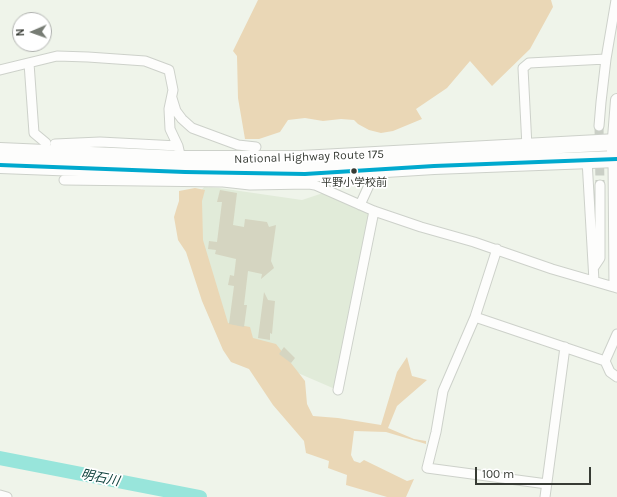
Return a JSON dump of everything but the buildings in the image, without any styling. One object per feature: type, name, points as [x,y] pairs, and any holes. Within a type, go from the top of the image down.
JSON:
[{"type":"highway","name":"National Highway Route 175","points":[[0,151],[51,148],[180,152],[301,159],[615,142]]},
{"type":"highway","name":"National Highway Route 175","points":[[0,165],[185,172],[307,179],[376,170],[434,166],[615,159]]},
{"type":"main road","points":[[615,159],[617,100]]},
{"type":"street","points":[[599,126],[606,59],[616,0]]},
{"type":"street","points":[[0,70],[57,56],[146,61],[169,70],[174,90],[169,108],[170,129],[180,152]]},
{"type":"street","points":[[527,147],[523,68],[529,63],[606,59]]},
{"type":"street","points":[[29,63],[34,133],[51,148]]},
{"type":"street","points":[[172,97],[176,111],[182,120],[192,128],[238,145],[256,147]]},
{"type":"street","points":[[64,180],[223,182],[250,185],[307,179],[315,185],[374,211],[421,227],[497,249],[552,269],[616,288],[615,159]]},
{"type":"street","points":[[587,160],[594,281]]},
{"type":"street","points":[[360,205],[376,170]]},
{"type":"street","points":[[594,267],[600,258],[600,185]]},
{"type":"street","points":[[338,390],[374,211]]},
{"type":"street","points":[[497,249],[475,317],[442,391],[436,432],[427,468],[547,484]]},
{"type":"street","points":[[475,317],[605,361],[610,372],[617,377]]},
{"type":"street","points":[[605,361],[617,334]]},
{"type":"street","points":[[545,497],[565,347]]},
{"type":"street","points":[[0,495],[7,497]]},
{"type":"shaded area","points":[[258,0],[551,0],[553,7],[530,49],[492,86],[470,61],[447,88],[416,109],[422,119],[393,131],[381,133],[369,130],[354,120],[341,119],[323,121],[305,118],[288,120],[280,132],[259,139],[245,139],[238,98],[237,56],[233,51]]},
{"type":"shaded area","points":[[204,187],[302,200],[326,192],[370,212],[335,389],[219,339],[194,200]]},
{"type":"shaded area","points":[[195,188],[205,190],[202,201],[203,240],[228,323],[250,327],[253,338],[276,344],[305,381],[307,404],[313,416],[338,418],[381,425],[397,372],[407,357],[412,376],[427,380],[397,406],[388,428],[414,439],[426,441],[426,444],[386,432],[354,431],[351,455],[354,461],[360,463],[364,460],[407,481],[414,479],[406,497],[387,497],[346,485],[347,475],[328,468],[329,461],[306,453],[304,441],[273,405],[249,369],[231,362],[223,350],[202,301],[186,252],[178,240],[174,217],[179,201],[179,191]]},
{"type":"waterway","name":"明石川","points":[[0,458],[200,497]]},
{"type":"tunnel","points":[[599,126],[600,185]]},
{"type":"transit line","points":[[0,165],[185,172],[305,174],[434,166],[617,159]]},
{"type":"place","name":"平野小学校前","points":[[354,171]]}]
